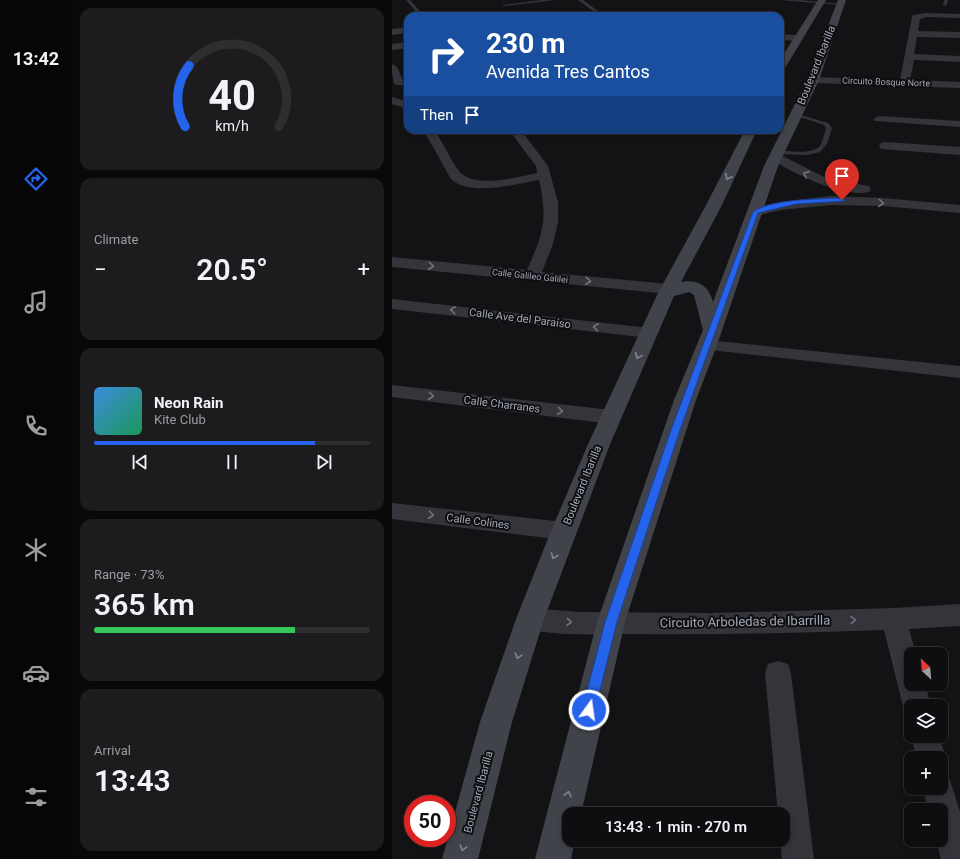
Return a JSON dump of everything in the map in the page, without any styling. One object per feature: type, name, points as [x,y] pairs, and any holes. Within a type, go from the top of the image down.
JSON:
[{"type":"main road","name":"Boulevard Ibarilla","points":[[784,61],[821,1]]},
{"type":"main road","name":"Boulevard Ibarilla","points":[[784,132],[796,114],[808,78],[841,2]]},
{"type":"main road","name":"Boulevard Ibarilla","points":[[460,859],[496,722],[530,619],[564,531],[611,417],[648,333],[749,134]]},
{"type":"main road","points":[[757,134],[746,156],[766,160]]},
{"type":"main road","name":"Boulevard Ibarilla","points":[[553,859],[611,622],[685,400],[756,212],[766,160],[783,134]]},
{"type":"main road","points":[[668,291],[686,287],[699,290],[702,293],[710,337]]},
{"type":"street","points":[[905,83],[916,17],[926,15],[960,16]]},
{"type":"street","points":[[392,32],[404,30]]},
{"type":"street","points":[[914,34],[960,35]]},
{"type":"street","points":[[784,37],[797,38]]},
{"type":"street","points":[[392,47],[404,46]]},
{"type":"street","points":[[909,57],[960,59]]},
{"type":"street","points":[[392,67],[400,86]]},
{"type":"street","name":"Circuito Bosque Norte","points":[[808,78],[960,85]]},
{"type":"street","points":[[392,100],[404,104]]},
{"type":"street","points":[[879,119],[960,124]]},
{"type":"street","points":[[916,121],[920,148]]},
{"type":"street","points":[[431,134],[456,176],[461,181],[472,184],[490,184],[546,175]]},
{"type":"street","points":[[518,134],[534,153],[542,166],[546,175],[551,202],[551,222],[546,244],[532,276]]},
{"type":"street","points":[[885,146],[960,151]]},
{"type":"street","points":[[766,160],[840,186],[945,195]]},
{"type":"street","points":[[756,212],[789,203],[818,200],[842,200],[960,209]]},
{"type":"street","name":"Calle Galileo Galilei","points":[[392,262],[668,291]]},
{"type":"street","name":"Calle Ave del Paraíso","points":[[392,304],[648,333]]},
{"type":"street","points":[[710,337],[960,372]]},
{"type":"street","name":"Calle Charranes","points":[[392,392],[611,417]]},
{"type":"street","name":"Calle Colines","points":[[392,511],[564,531]]},
{"type":"street","name":"Circuito Arboledas de Ibarrilla","points":[[530,619],[579,623],[611,622],[713,624],[894,619],[960,614]]},
{"type":"street","points":[[894,619],[904,657]]},
{"type":"street","points":[[778,673],[798,859]]},
{"type":"street","points":[[940,795],[957,859]]},
{"type":"lane","points":[[408,0],[418,12]]},
{"type":"lane","points":[[504,5],[554,0]]},
{"type":"lane","points":[[580,0],[598,12]]},
{"type":"lane","points":[[782,0],[841,2]]},
{"type":"lane","points":[[766,160],[819,151],[822,147],[829,128],[826,124],[796,114]]},
{"type":"route","points":[[589,710],[611,622],[685,400],[707,346],[756,212],[775,206],[796,202],[842,200]]}]
